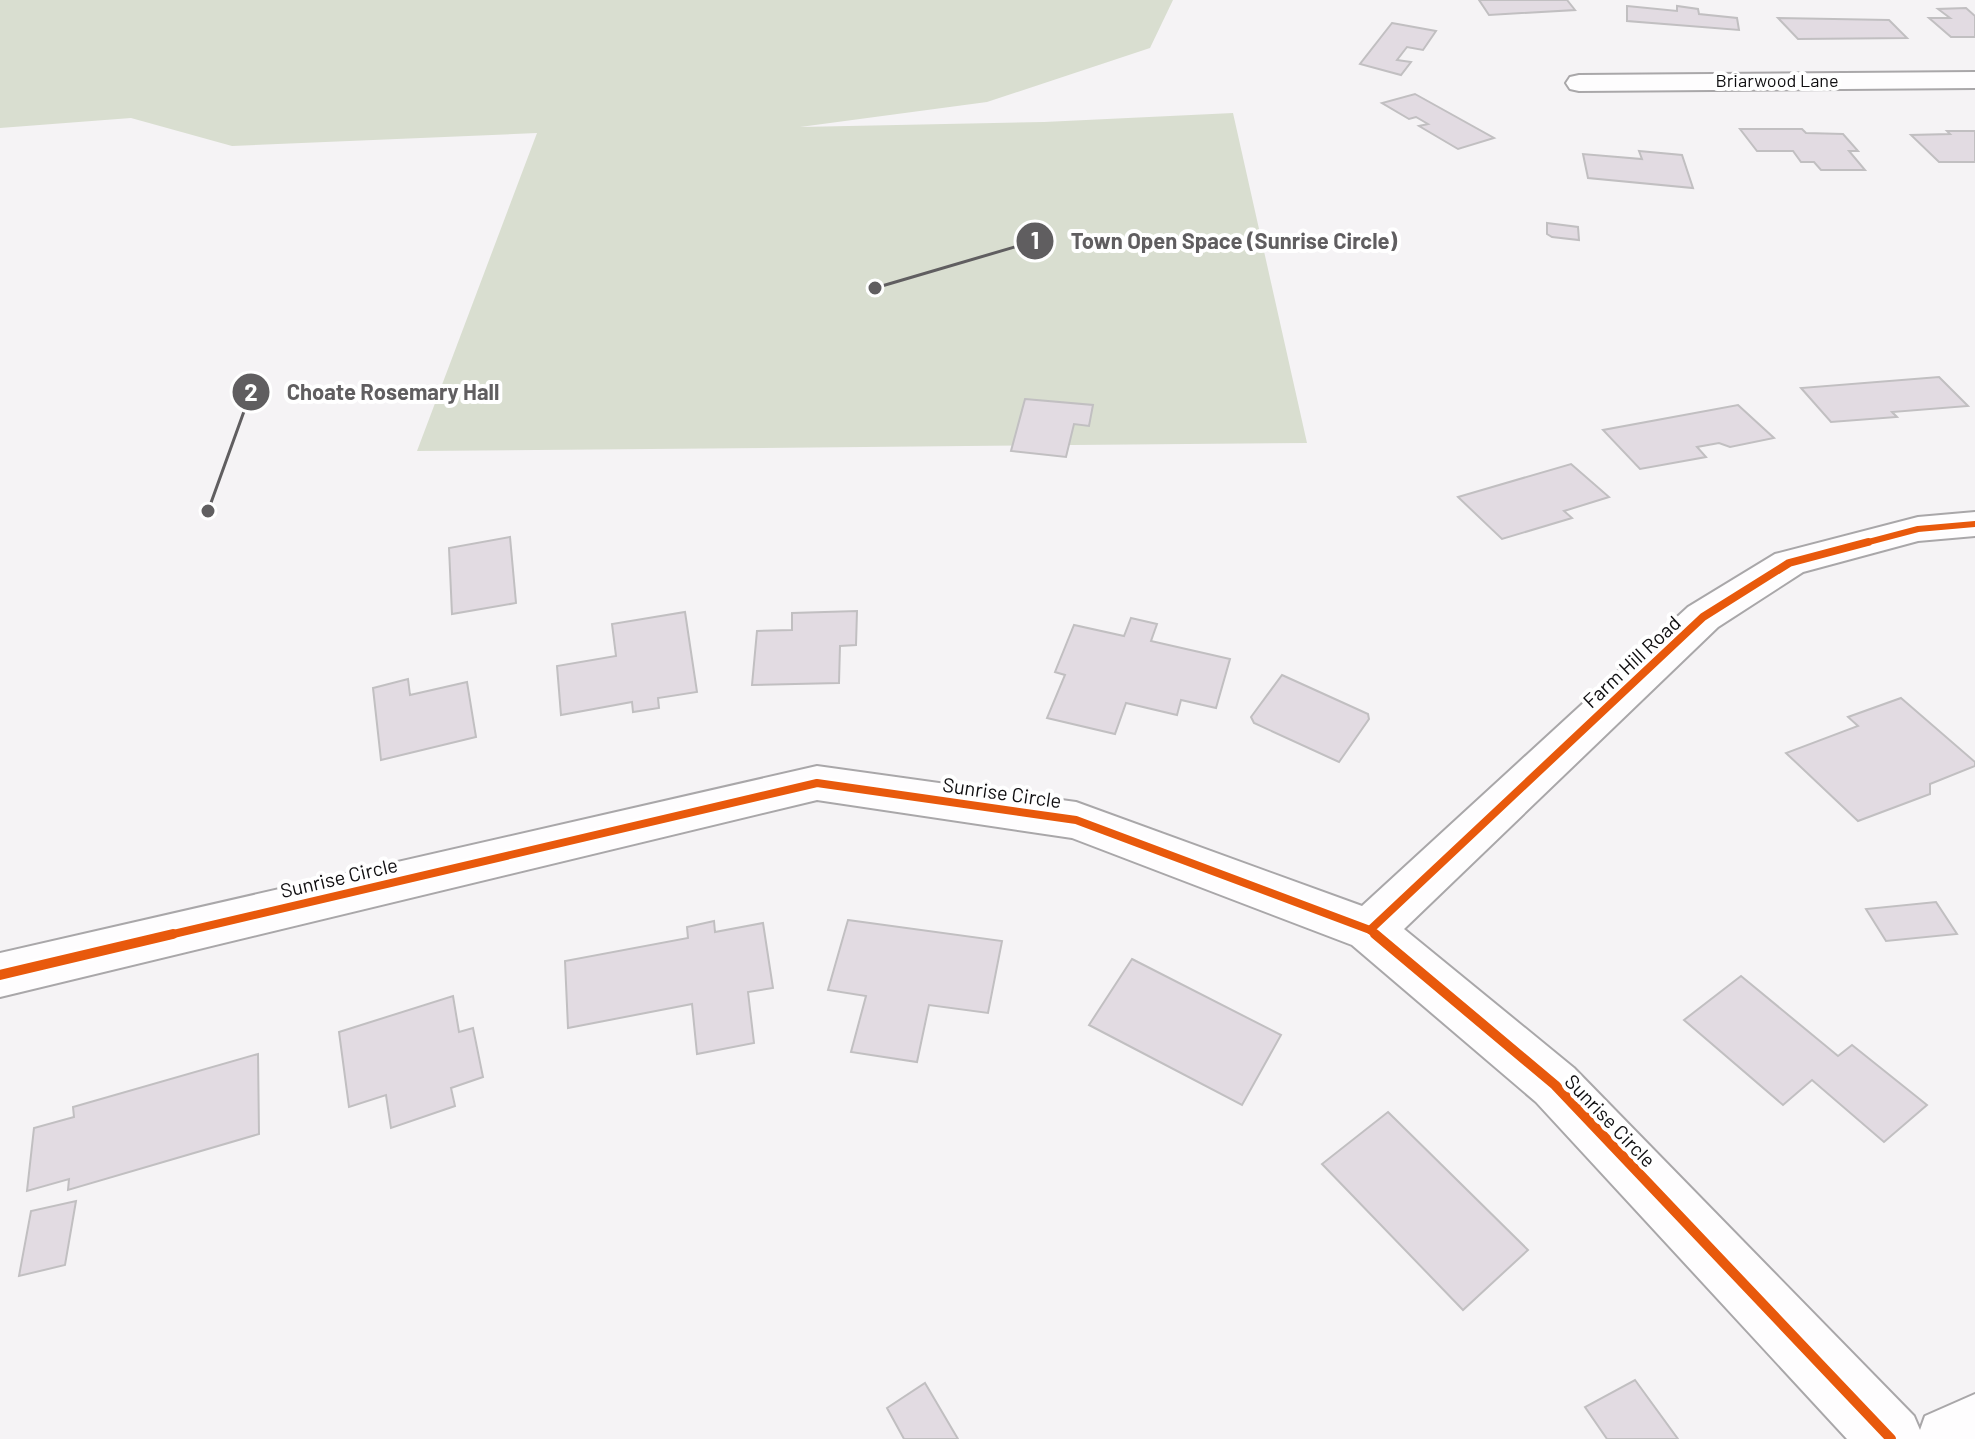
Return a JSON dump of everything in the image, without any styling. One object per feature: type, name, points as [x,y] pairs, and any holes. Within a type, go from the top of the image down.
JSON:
[{"type":"street","name":"Briarwood Lane","points":[[1579,83],[1975,80]]},
{"type":"street","name":"Farm Hill Road","points":[[1370,930],[1703,617],[1789,563],[1918,529],[1975,524]]},
{"type":"street","name":"Sunrise Circle","points":[[0,975],[817,783],[1076,820],[1370,930],[1555,1085],[1891,1439]]},
{"type":"street","points":[[1948,1439],[1975,1426]]},
{"type":"shaded area","points":[[0,0],[1173,0],[1150,48],[987,102],[800,127],[1044,122],[1233,113],[1307,443],[417,451],[537,133],[232,146],[131,118],[0,128]]},
{"type":"building","points":[[1479,0],[1567,0],[1575,10],[1489,15]]},
{"type":"building","points":[[1627,6],[1677,11],[1677,6],[1698,9],[1699,14],[1737,18],[1739,30],[1627,21]]},
{"type":"building","points":[[1966,8],[1975,16],[1975,37],[1951,37],[1929,18],[1950,18],[1938,9]]},
{"type":"building","points":[[1778,18],[1889,20],[1907,38],[1798,39]]},
{"type":"building","points":[[1392,23],[1436,31],[1423,50],[1407,47],[1397,60],[1411,62],[1401,75],[1360,64]]},
{"type":"building","points":[[1415,94],[1494,138],[1458,149],[1419,126],[1428,124],[1416,117],[1409,119],[1382,103]]},
{"type":"building","points":[[1740,129],[1802,129],[1806,133],[1843,134],[1858,151],[1849,151],[1865,170],[1821,170],[1814,162],[1801,162],[1793,151],[1757,151]]},
{"type":"building","points":[[1947,131],[1975,131],[1975,162],[1939,162],[1911,135],[1950,134]]},
{"type":"building","points":[[1639,151],[1682,155],[1693,188],[1588,178],[1583,154],[1642,159]]},
{"type":"building","points":[[1547,223],[1578,227],[1579,240],[1552,237],[1547,234]]},
{"type":"building","points":[[1939,377],[1968,406],[1892,412],[1897,417],[1831,422],[1801,388]]},
{"type":"building","points":[[1025,399],[1093,405],[1089,426],[1074,424],[1066,457],[1011,451]]},
{"type":"building","points":[[1738,405],[1774,438],[1730,447],[1719,443],[1697,447],[1706,457],[1640,469],[1603,430]]},
{"type":"building","points":[[1571,464],[1609,497],[1564,511],[1572,518],[1502,539],[1458,497]]},
{"type":"building","points":[[510,537],[516,603],[452,614],[449,548]]},
{"type":"building","points":[[857,611],[856,645],[840,646],[839,683],[752,685],[757,631],[792,630],[792,613]]},
{"type":"building","points":[[685,612],[697,692],[658,698],[659,708],[633,712],[632,702],[561,715],[557,666],[616,656],[612,624]]},
{"type":"building","points":[[1131,618],[1157,624],[1151,641],[1230,659],[1216,708],[1181,700],[1177,715],[1126,703],[1115,734],[1047,718],[1065,675],[1055,672],[1074,625],[1124,636]]},
{"type":"building","points":[[1282,675],[1368,714],[1369,719],[1339,762],[1254,723],[1251,717]]},
{"type":"building","points":[[408,679],[410,695],[467,682],[476,737],[381,760],[373,688]]},
{"type":"building","points":[[1901,698],[1975,762],[1975,766],[1930,784],[1930,794],[1858,821],[1786,753],[1858,726],[1848,717]]},
{"type":"building","points":[[1936,902],[1957,934],[1886,941],[1866,909]]},
{"type":"building","points":[[848,920],[1002,941],[988,1013],[929,1005],[917,1062],[851,1052],[866,996],[828,990]]},
{"type":"building","points":[[714,921],[715,932],[763,923],[773,988],[748,992],[754,1043],[697,1054],[692,1004],[568,1028],[565,961],[688,938],[687,927]]},
{"type":"building","points":[[1132,959],[1281,1035],[1242,1105],[1089,1025]]},
{"type":"building","points":[[1741,976],[1838,1056],[1852,1045],[1927,1105],[1884,1142],[1812,1080],[1783,1105],[1684,1020]]},
{"type":"building","points":[[453,996],[459,1032],[473,1028],[483,1077],[451,1088],[455,1106],[391,1128],[386,1095],[349,1107],[339,1032]]},
{"type":"building","points":[[258,1054],[259,1134],[68,1190],[69,1179],[27,1191],[34,1128],[74,1117],[73,1107]]},
{"type":"building","points":[[1388,1112],[1528,1250],[1463,1310],[1322,1164]]},
{"type":"building","points":[[76,1201],[65,1265],[19,1276],[31,1211]]},
{"type":"building","points":[[1635,1380],[1678,1439],[1607,1439],[1585,1407]]},
{"type":"building","points":[[925,1383],[958,1439],[904,1439],[887,1408]]},
{"type":"cycle path","points":[[1370,930],[1703,617],[1789,563],[1918,529],[1975,524]]},
{"type":"cycle path","points":[[0,975],[817,783],[1076,820],[1370,930],[1555,1085],[1891,1439]]},
{"type":"place","name":"Town Open Space (Sunrise Circle)","points":[[875,288]]},
{"type":"place","name":"Choate Rosemary Hall","points":[[208,511]]}]
